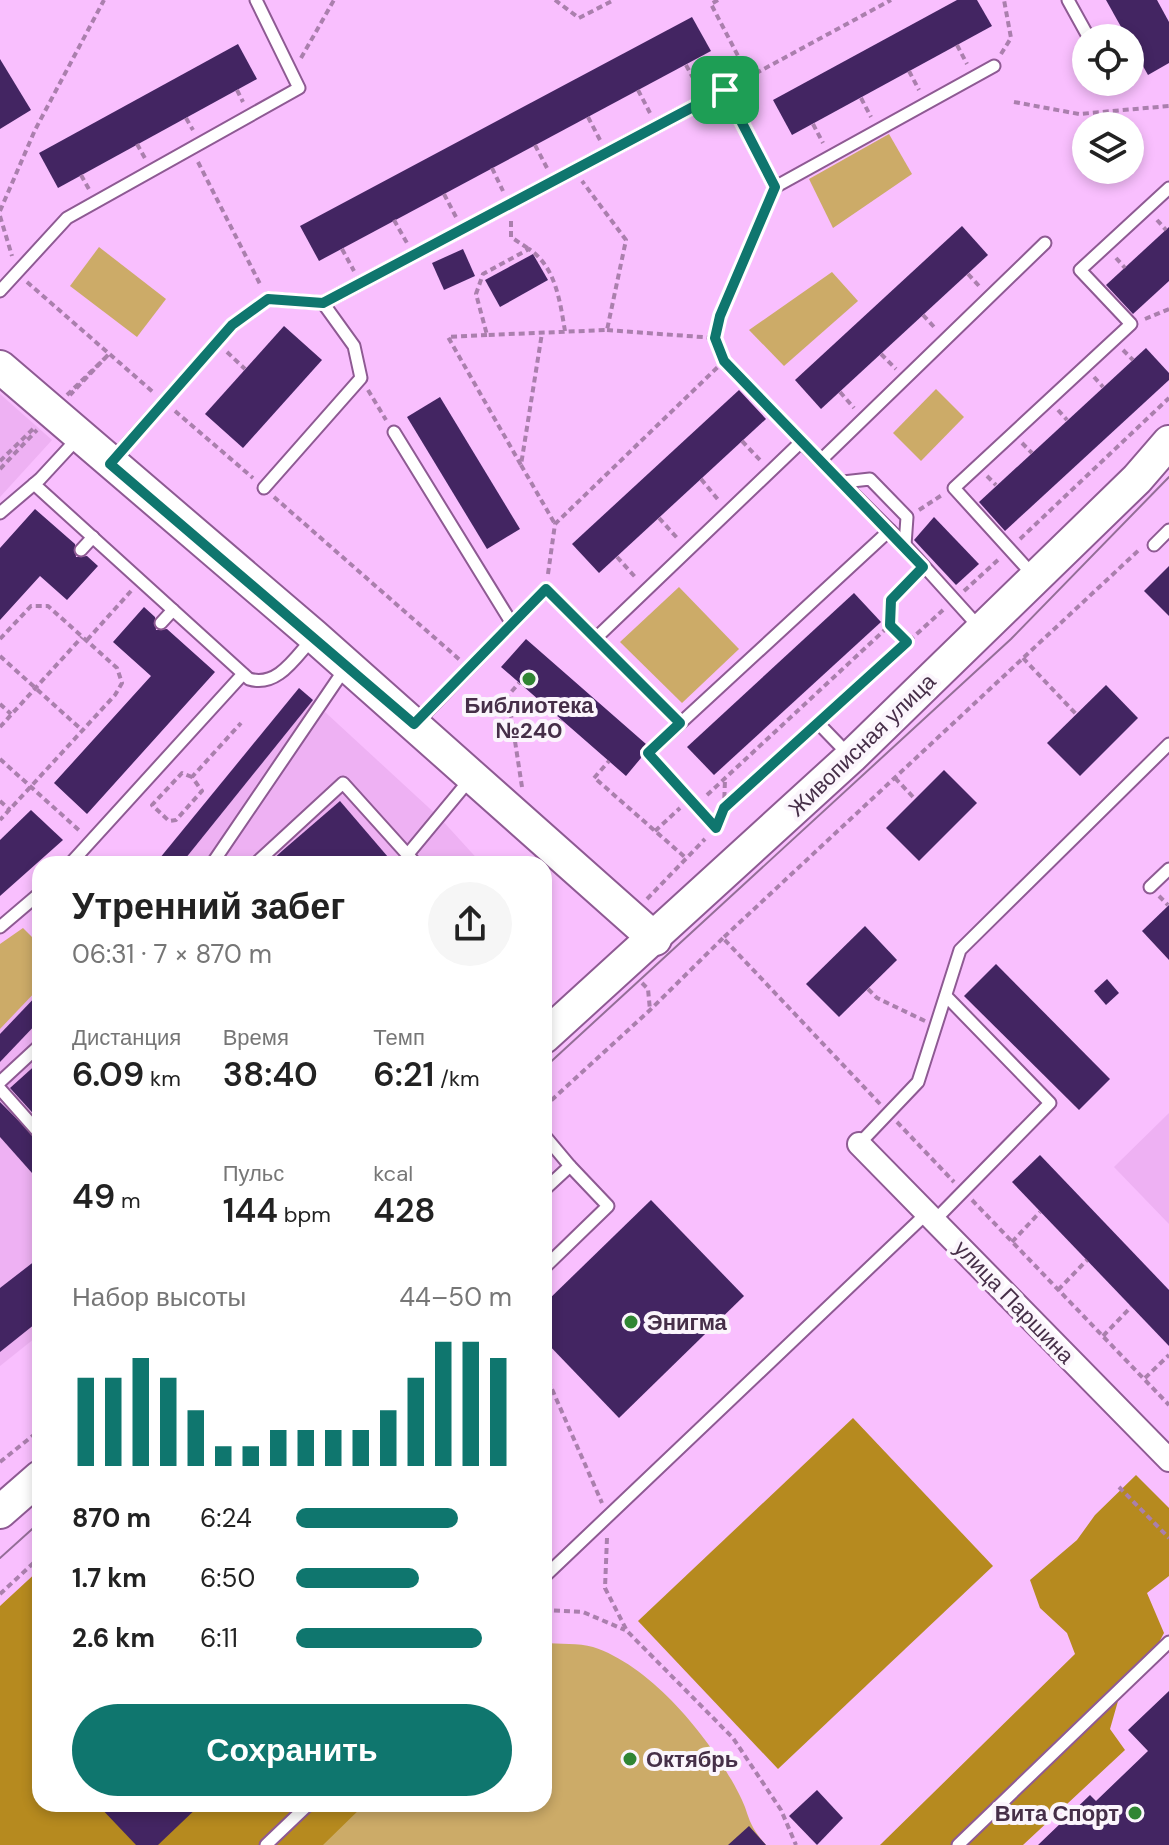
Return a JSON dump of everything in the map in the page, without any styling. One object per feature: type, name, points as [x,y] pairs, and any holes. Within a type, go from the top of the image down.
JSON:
[{"type":"street","points":[[0,367],[314,636],[655,939]]},
{"type":"street","name":"Живописная улица","points":[[552,1030],[851,757],[1137,479],[1169,442]]},
{"type":"street","name":"улица Паршина","points":[[859,1144],[1169,1460]]},
{"type":"street","points":[[0,1512],[32,1484]]},
{"type":"lane","points":[[0,291],[67,218],[299,88],[256,0]]},
{"type":"lane","points":[[1068,0],[1081,24]]},
{"type":"lane","points":[[110,464],[232,325],[268,299],[323,303],[725,90],[775,187],[994,66]]},
{"type":"lane","points":[[1035,577],[954,488],[1131,324],[1080,270],[1169,188]]},
{"type":"lane","points":[[821,460],[1045,243]]},
{"type":"lane","points":[[264,488],[361,378],[354,346],[323,303]]},
{"type":"lane","points":[[394,432],[511,622]]},
{"type":"lane","points":[[0,513],[34,484],[79,437]]},
{"type":"lane","points":[[414,724],[546,589],[596,638],[801,442],[905,545],[981,629]]},
{"type":"lane","points":[[843,482],[870,479],[907,517],[905,545]]},
{"type":"lane","points":[[34,484],[243,674],[258,682],[273,679],[314,636]]},
{"type":"lane","points":[[716,828],[648,753],[890,530]]},
{"type":"lane","points":[[1154,545],[1169,530]]},
{"type":"lane","points":[[81,550],[93,537]]},
{"type":"lane","points":[[161,623],[173,610]]},
{"type":"lane","points":[[217,856],[347,666]]},
{"type":"lane","points":[[77,856],[243,674]]},
{"type":"lane","points":[[819,724],[851,757]]},
{"type":"lane","points":[[859,1144],[918,1082],[960,950],[1169,744]]},
{"type":"lane","points":[[414,856],[473,776]]},
{"type":"lane","points":[[264,856],[343,783],[409,856]]},
{"type":"lane","points":[[1150,887],[1169,869]]},
{"type":"lane","points":[[0,927],[32,900]]},
{"type":"lane","points":[[552,1569],[1050,1103],[946,996]]},
{"type":"lane","points":[[0,1082],[32,1052]]},
{"type":"lane","points":[[0,1089],[32,1125]]},
{"type":"lane","points":[[552,1145],[608,1206],[552,1260]]},
{"type":"lane","points":[[552,1183],[570,1166]]},
{"type":"lane","points":[[958,1845],[1169,1642]]},
{"type":"lane","points":[[266,1845],[301,1812]]},
{"type":"path","points":[[104,0],[35,130],[0,213],[17,273],[468,667]]},
{"type":"path","points":[[292,74],[334,0]]},
{"type":"path","points":[[555,0],[579,18],[614,0]]},
{"type":"path","points":[[718,0],[711,4],[749,77]]},
{"type":"path","points":[[725,90],[891,0]]},
{"type":"path","points":[[994,66],[1011,38],[1004,0]]},
{"type":"path","points":[[957,45],[974,77]]},
{"type":"path","points":[[686,65],[705,100]]},
{"type":"path","points":[[909,71],[926,103]]},
{"type":"path","points":[[638,90],[657,126]]},
{"type":"path","points":[[861,98],[878,130]]},
{"type":"path","points":[[1014,102],[1079,114],[1169,106]]},
{"type":"path","points":[[588,117],[606,153]]},
{"type":"path","points":[[813,124],[831,156]]},
{"type":"path","points":[[535,145],[553,181]]},
{"type":"path","points":[[191,148],[268,299]]},
{"type":"path","points":[[492,168],[511,203],[511,237],[536,254],[558,289],[565,331]]},
{"type":"path","points":[[573,170],[626,240],[607,330]]},
{"type":"path","points":[[775,187],[720,316],[715,338],[724,361],[801,442]]},
{"type":"path","points":[[444,194],[462,229]]},
{"type":"path","points":[[394,220],[413,255]]},
{"type":"path","points":[[342,249],[360,283]]},
{"type":"path","points":[[487,335],[476,294],[483,274],[529,249]]},
{"type":"path","points":[[1131,324],[1169,309]]},
{"type":"path","points":[[546,589],[555,524],[448,337],[607,330],[715,338]]},
{"type":"path","points":[[521,465],[542,333]]},
{"type":"path","points":[[216,342],[245,369]]},
{"type":"path","points":[[555,524],[724,361]]},
{"type":"path","points":[[361,378],[394,432]]},
{"type":"path","points":[[840,392],[864,418]]},
{"type":"path","points":[[724,808],[1011,548],[1169,398]]},
{"type":"path","points":[[742,441],[770,471]]},
{"type":"path","points":[[701,479],[729,511]]},
{"type":"path","points":[[907,517],[954,488]]},
{"type":"path","points":[[659,518],[688,550]]},
{"type":"path","points":[[617,557],[647,590]]},
{"type":"path","points":[[655,831],[725,779],[890,625],[891,600],[923,567]]},
{"type":"path","points":[[0,727],[129,593]]},
{"type":"path","points":[[0,639],[31,606],[42,604],[117,668],[122,683],[83,731],[0,820]]},
{"type":"path","points":[[890,625],[907,642]]},
{"type":"path","points":[[596,638],[680,723]]},
{"type":"path","points":[[0,656],[83,731]]},
{"type":"path","points":[[1023,658],[1076,714]]},
{"type":"path","points":[[519,683],[507,701],[523,796]]},
{"type":"path","points":[[0,704],[11,714]]},
{"type":"path","points":[[547,736],[561,720]]},
{"type":"path","points":[[192,777],[241,723]]},
{"type":"path","points":[[0,759],[75,827]]},
{"type":"path","points":[[609,761],[596,779],[687,859]]},
{"type":"path","points":[[182,773],[192,777],[202,791],[176,820],[169,821],[152,805],[182,773]]},
{"type":"path","points":[[895,777],[915,799]]},
{"type":"path","points":[[641,904],[716,828],[724,808],[725,779]]},
{"type":"path","points":[[0,801],[10,810]]},
{"type":"path","points":[[552,1100],[723,938]]},
{"type":"path","points":[[868,989],[877,998],[936,1026]]},
{"type":"path","points":[[1012,1242],[1040,1212]]},
{"type":"path","points":[[1058,1290],[1087,1260]]},
{"type":"path","points":[[1103,1336],[1131,1307]]},
{"type":"path","points":[[1144,1379],[1169,1355]]},
{"type":"path","points":[[552,1389],[608,1516],[605,1588],[627,1631],[733,1738],[781,1810],[796,1845]]},
{"type":"path","points":[[0,1462],[32,1436]]},
{"type":"path","points":[[1119,1487],[1169,1538]]},
{"type":"path","points":[[0,1594],[32,1564]]},
{"type":"path","points":[[552,1610],[583,1612],[627,1631]]},
{"type":"shaded area","points":[[889,134],[912,174],[833,228],[809,179]]},
{"type":"shaded area","points":[[99,247],[166,299],[137,337],[70,286]]},
{"type":"shaded area","points":[[832,272],[858,301],[784,366],[749,330]]},
{"type":"shaded area","points":[[936,389],[964,417],[921,461],[893,433]]},
{"type":"shaded area","points":[[0,394],[52,440],[0,497]]},
{"type":"shaded area","points":[[679,587],[739,649],[682,703],[620,642]]},
{"type":"shaded area","points":[[299,688],[440,818],[475,856],[162,856]]},
{"type":"shaded area","points":[[23,928],[32,937],[32,995],[0,1029],[0,944]]},
{"type":"shaded area","points":[[32,995],[32,1340],[0,1366],[0,1029]]},
{"type":"shaded area","points":[[1169,1113],[1169,1224],[1114,1167]]},
{"type":"shaded area","points":[[853,1418],[993,1566],[778,1769],[638,1621]]},
{"type":"shaded area","points":[[1136,1475],[1169,1508],[1169,1576],[1147,1593],[1164,1633],[1139,1680],[1118,1701],[1110,1729],[1125,1750],[1023,1845],[880,1845],[1075,1654],[1067,1633],[1040,1608],[1030,1580],[1077,1540],[1095,1515]]},
{"type":"shaded area","points":[[32,1576],[32,1812],[357,1812],[323,1845],[0,1845],[0,1606]]},
{"type":"shaded area","name":"Октябрь","points":[[552,1643],[593,1647],[637,1670],[658,1687],[712,1750],[766,1845],[307,1845],[342,1812],[552,1812]]},
{"type":"building","points":[[957,0],[977,0],[992,26],[792,135],[773,100]]},
{"type":"building","points":[[1106,0],[1157,0],[1169,22],[1169,63],[1148,75],[1144,68],[1144,24],[1119,24]]},
{"type":"building","points":[[692,17],[711,51],[319,261],[300,226]]},
{"type":"building","points":[[238,44],[257,79],[58,188],[39,153]]},
{"type":"building","points":[[0,59],[31,110],[0,129]]},
{"type":"building","points":[[962,226],[988,255],[821,409],[795,380]]},
{"type":"building","points":[[1169,227],[1169,281],[1133,314],[1106,285]]},
{"type":"building","points":[[463,249],[475,276],[444,290],[432,263]]},
{"type":"building","points":[[533,254],[548,280],[500,307],[485,280]]},
{"type":"building","points":[[284,326],[322,360],[243,448],[205,414]]},
{"type":"building","points":[[1146,348],[1169,373],[1169,380],[1005,531],[979,502]]},
{"type":"building","points":[[739,390],[766,419],[599,573],[572,544]]},
{"type":"building","points":[[440,397],[520,529],[487,549],[407,417]]},
{"type":"building","points":[[35,509],[75,544],[76,557],[87,556],[98,566],[67,600],[40,576],[0,620],[0,548]]},
{"type":"building","points":[[934,517],[979,564],[956,585],[914,540]]},
{"type":"building","points":[[1169,566],[1169,616],[1144,591]]},
{"type":"building","points":[[854,593],[881,622],[714,775],[687,747]]},
{"type":"building","points":[[144,607],[155,617],[156,630],[167,629],[215,672],[87,814],[54,783],[151,676],[113,642]]},
{"type":"building","points":[[526,639],[646,744],[640,751],[641,758],[626,776],[501,667]]},
{"type":"building","points":[[1106,685],[1138,718],[1080,776],[1047,743]]},
{"type":"building","points":[[299,688],[313,700],[187,856],[162,856]]},
{"type":"building","points":[[944,770],[977,803],[919,861],[886,828]]},
{"type":"building","points":[[340,801],[387,856],[277,856]]},
{"type":"building","points":[[31,810],[63,840],[45,856],[32,856],[32,868],[0,896],[0,840]]},
{"type":"building","points":[[1169,905],[1169,960],[1142,931]]},
{"type":"building","points":[[865,926],[897,960],[839,1017],[806,984]]},
{"type":"building","points":[[996,964],[1110,1079],[1079,1110],[964,996]]},
{"type":"building","points":[[1107,979],[1119,993],[1106,1005],[1094,991]]},
{"type":"building","points":[[32,1000],[32,1028],[0,1062],[0,1034]]},
{"type":"building","points":[[32,1068],[32,1112],[10,1088]]},
{"type":"building","points":[[0,1102],[32,1134],[32,1173],[0,1137]]},
{"type":"building","points":[[1040,1155],[1169,1290],[1169,1346],[1012,1182]]},
{"type":"building","name":"Энигма","points":[[651,1200],[744,1296],[619,1418],[552,1348],[552,1296]]},
{"type":"building","points":[[32,1263],[32,1326],[0,1352],[0,1288]]},
{"type":"building","points":[[1169,1691],[1169,1845],[1038,1845],[1090,1795],[1096,1801],[1148,1751],[1128,1730]]},
{"type":"building","points":[[817,1790],[843,1818],[817,1845],[789,1816]]},
{"type":"building","points":[[105,1812],[193,1812],[158,1845],[136,1845]]},
{"type":"building","points":[[749,1826],[766,1845],[728,1845]]},
{"type":"tram line","points":[[552,1061],[1011,639],[1169,477]]},
{"type":"tram line","points":[[0,1558],[32,1529]]},
{"type":"place","name":"Библиотека №240","points":[[529,679]]},
{"type":"place","name":"Энигма","points":[[631,1322]]},
{"type":"place","name":"Октябрь","points":[[630,1759]]},
{"type":"place","name":"Вита Спорт","points":[[1135,1813]]},
{"type":"route","points":[[725,90],[775,187],[720,316],[715,338],[724,361],[923,567],[891,600],[890,625],[907,642],[724,808],[716,828],[648,753],[680,723],[546,589],[414,724],[110,464],[232,325],[268,299],[323,303],[725,90]]}]
